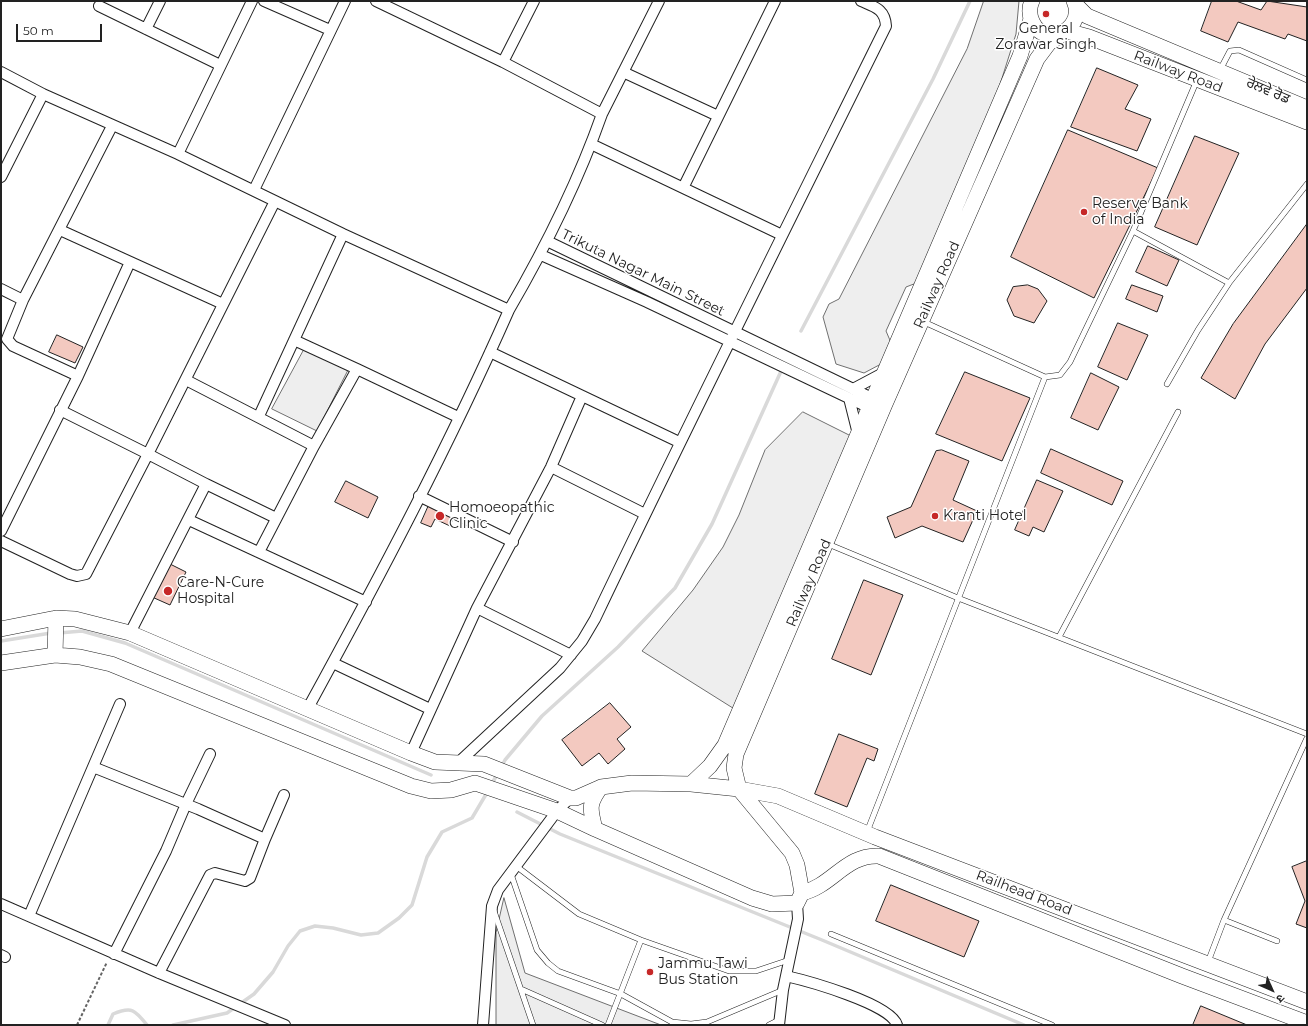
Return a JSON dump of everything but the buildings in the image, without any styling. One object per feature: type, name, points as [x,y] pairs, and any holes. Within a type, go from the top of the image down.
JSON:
[{"type":"main road","points":[[691,784],[710,766],[725,745],[763,674],[858,434],[877,406],[885,372],[1020,56],[1031,19],[1030,7],[1032,1]]},
{"type":"main road","points":[[1031,19],[1036,28],[1043,33],[1050,34],[1066,31],[1076,18],[1076,4]]},
{"type":"main road","name":"ਰੇਲਵੇ ਰੋਡ","points":[[1076,4],[1086,16],[1307,108]]},
{"type":"main road","name":"Railway Road","points":[[739,789],[734,768],[736,754],[763,674],[827,543],[877,406],[922,321],[1037,59],[1049,43],[1066,31],[1089,37],[1307,122]]},
{"type":"main road","points":[[1,629],[56,623],[75,619],[130,633],[411,753],[435,762],[484,764],[570,798]]},
{"type":"main road","points":[[55,652],[56,623]]},
{"type":"main road","points":[[1,663],[55,652],[111,664],[411,786],[431,791],[451,790],[475,783],[520,797],[554,815],[595,829],[752,898],[772,904],[800,898],[798,865],[792,853],[739,789]]},
{"type":"main road","name":"Railhead Road","points":[[570,798],[576,798],[601,787],[632,783],[691,784],[739,789],[778,796],[867,833],[1191,956],[1307,1002]]},
{"type":"main road","points":[[595,829],[590,809],[592,799],[601,787]]},
{"type":"main road","name":"Railhead Road","points":[[800,898],[812,891],[845,866],[859,858],[879,856],[1182,976],[1307,1023]]},
{"type":"main road","points":[[1182,976],[1191,956]]},
{"type":"street","points":[[146,29],[160,1]]},
{"type":"street","points":[[178,154],[252,1]]},
{"type":"street","points":[[264,1],[330,30]]},
{"type":"street","points":[[254,190],[345,1]]},
{"type":"street","points":[[376,1],[503,62],[602,114]]},
{"type":"street","points":[[503,62],[534,1]]},
{"type":"street","name":"Trikuta Nagar Main Street","points":[[659,1],[602,114],[591,144],[547,241],[733,338],[877,406]]},
{"type":"street","points":[[684,186],[775,1]]},
{"type":"street","points":[[459,762],[560,668],[582,641],[595,619],[679,442],[733,338],[782,235],[886,26],[885,16],[867,2]]},
{"type":"street","points":[[99,6],[220,65]]},
{"type":"street","points":[[1,72],[112,126],[178,154],[254,190],[275,202],[342,234],[509,310]]},
{"type":"street","points":[[623,72],[718,116]]},
{"type":"street","points":[[1,177],[4,163],[44,94]]},
{"type":"street","points":[[78,376],[13,346],[8,342],[8,335],[23,300],[112,126]]},
{"type":"street","points":[[591,144],[684,186],[782,235]]},
{"type":"street","points":[[1,541],[70,574],[77,576],[86,574],[186,380],[275,202]]},
{"type":"street","points":[[60,230],[223,304]]},
{"type":"street","points":[[259,416],[342,234]]},
{"type":"street","points":[[308,708],[366,602],[490,352],[509,310],[541,255],[547,241]]},
{"type":"street","points":[[541,255],[733,338]]},
{"type":"street","points":[[1,531],[78,376],[130,262]]},
{"type":"street","points":[[1,289],[23,300]]},
{"type":"street","points":[[294,340],[458,417]]},
{"type":"street","points":[[490,352],[679,442]]},
{"type":"street","points":[[259,552],[314,446],[357,369]]},
{"type":"street","points":[[858,434],[851,394],[885,372]]},
{"type":"street","points":[[186,380],[259,416],[314,446]]},
{"type":"street","points":[[411,753],[477,608],[513,542],[551,467],[582,396]]},
{"type":"street","points":[[60,410],[276,518]]},
{"type":"street","points":[[551,467],[644,514]]},
{"type":"street","points":[[130,633],[189,520],[206,484]]},
{"type":"street","points":[[419,496],[513,542]]},
{"type":"street","points":[[189,520],[366,602]]},
{"type":"street","points":[[477,608],[571,655]]},
{"type":"street","points":[[333,662],[430,709]]},
{"type":"street","points":[[29,916],[120,704]]},
{"type":"street","points":[[114,954],[166,851],[186,804],[210,754]]},
{"type":"street","points":[[93,767],[186,804],[266,839]]},
{"type":"street","points":[[159,973],[210,875],[215,873],[245,881],[250,878],[284,795]]},
{"type":"street","points":[[482,1025],[492,906],[498,890],[554,815],[570,798]]},
{"type":"street","points":[[779,1022],[783,990],[798,919],[800,898]]},
{"type":"street","points":[[1,904],[114,954],[285,1025]]},
{"type":"street","points":[[786,976],[811,982],[878,1007],[896,1019],[898,1025]]},
{"type":"lane","points":[[1219,71],[1230,51],[1238,50],[1307,80]]},
{"type":"lane","points":[[922,321],[1045,377],[1060,376],[1070,362],[1133,231],[1198,79]]},
{"type":"lane","points":[[1167,384],[1198,330],[1229,283],[1307,184]]},
{"type":"lane","points":[[1133,231],[1229,283]]},
{"type":"lane","points":[[867,833],[1045,377]]},
{"type":"lane","points":[[1059,637],[1178,412]]},
{"type":"lane","points":[[827,543],[958,598],[1307,734]]},
{"type":"lane","points":[[1208,963],[1224,920],[1307,738]]},
{"type":"lane","points":[[513,870],[579,914],[641,940],[729,972],[756,971],[790,957]]},
{"type":"lane","points":[[513,870],[537,950],[548,963],[558,971],[621,994],[672,1022],[691,1024],[707,1022],[783,990]]},
{"type":"lane","points":[[492,906],[503,931],[533,1025]]},
{"type":"lane","points":[[1224,920],[1277,941]]},
{"type":"lane","points":[[831,934],[1052,1025]]},
{"type":"lane","points":[[608,1025],[641,940]]},
{"type":"lane","points":[[521,989],[602,1025]]},
{"type":"lane","points":[[770,1025],[779,1022]]},
{"type":"path","points":[[77,1025],[103,967],[114,954]]},
{"type":"shaded area","points":[[984,1],[1019,1],[1016,34],[996,97],[919,282],[906,287],[886,331],[892,345],[881,364],[864,373],[836,364],[823,317],[829,304],[839,299],[967,49]]},
{"type":"shaded area","points":[[305,348],[348,370],[317,431],[272,409]]},
{"type":"shaded area","points":[[803,412],[853,437],[736,710],[642,651],[693,590],[723,547],[739,515],[765,450]]},
{"type":"shaded area","points":[[504,898],[525,973],[661,1025],[496,1025],[496,933]]},
{"type":"waterway","points":[[801,331],[933,79],[970,1]]},
{"type":"waterway","points":[[501,768],[505,760],[542,716],[618,647],[675,588],[712,524],[782,369]]},
{"type":"waterway","points":[[59,633],[82,631],[125,643],[431,775]]},
{"type":"waterway","points":[[1,641],[51,633]]},
{"type":"waterway","points":[[491,785],[498,773]]},
{"type":"waterway","points":[[173,1025],[227,1013],[254,994],[273,972],[288,946],[300,931],[315,926],[333,928],[361,935],[378,933],[399,918],[412,905],[427,857],[442,832],[472,818],[488,791]]},
{"type":"waterway","points":[[517,812],[560,834],[822,940],[1024,1025]]},
{"type":"waterway","points":[[108,1025],[113,1014],[125,1010],[136,1013],[147,1025]]},
{"type":"place","name":"General Zorawar Singh","points":[[1046,14]]},
{"type":"place","name":"Reserve Bank of India","points":[[1084,212]]},
{"type":"place","name":"Homoeopathic Clinic","points":[[440,516]]},
{"type":"place","name":"Kranti Hotel","points":[[935,516]]},
{"type":"place","name":"Care-N-Cure Hospital","points":[[168,591]]},
{"type":"place","name":"Jammu Tawi Bus Station","points":[[650,972]]}]
